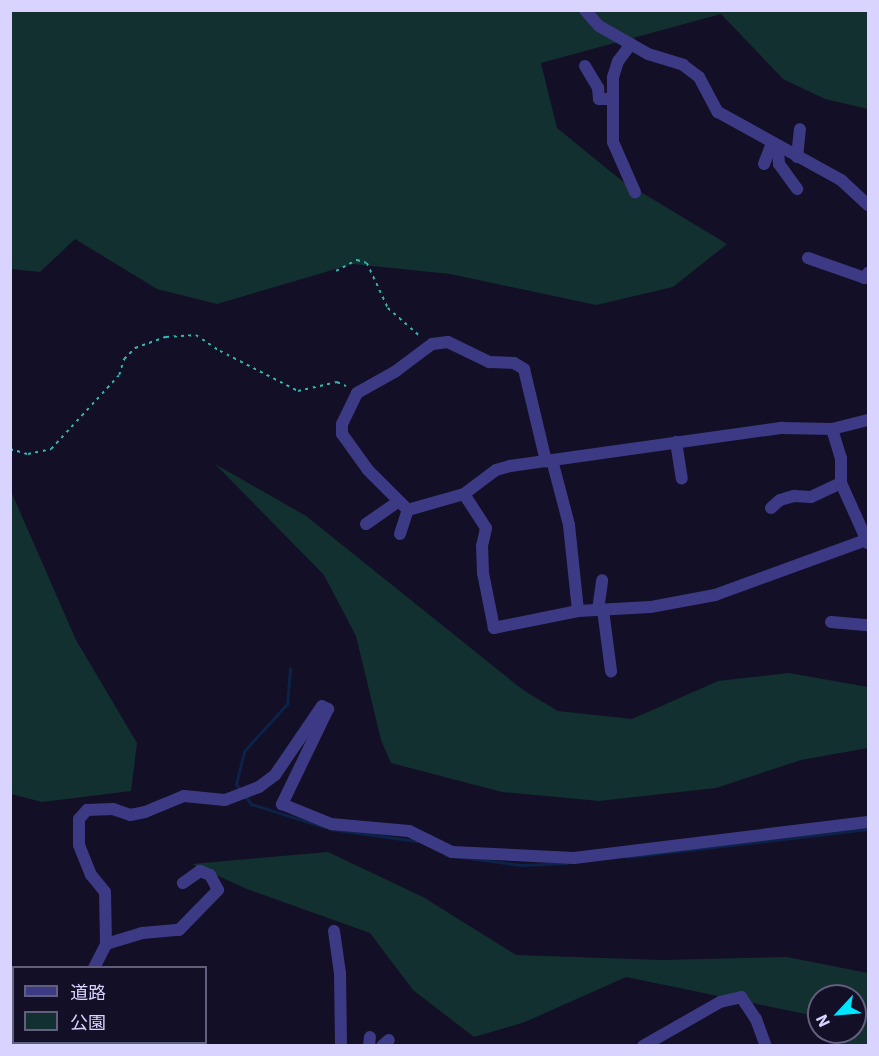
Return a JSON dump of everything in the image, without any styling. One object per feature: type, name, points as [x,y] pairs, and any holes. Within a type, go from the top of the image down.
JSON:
[{"type":"street","points":[[585,10],[598,26],[631,45],[683,65],[699,77],[718,112],[841,180],[868,205]]},
{"type":"street","points":[[631,45],[618,61],[613,76],[614,142],[635,192]]},
{"type":"street","points":[[585,66],[598,88],[599,99],[613,99]]},
{"type":"street","points":[[797,157],[800,129]]},
{"type":"street","points":[[764,164],[775,145]]},
{"type":"street","points":[[775,145],[779,164],[797,189]]},
{"type":"street","points":[[808,258],[865,278],[868,273]]},
{"type":"street","points":[[408,510],[368,470],[342,434],[342,424],[357,393],[396,371],[432,344],[448,342],[489,362],[514,363],[524,369],[569,525],[578,611]]},
{"type":"street","points":[[408,510],[464,494],[496,470],[549,460],[782,428],[832,429],[868,420]]},
{"type":"street","points":[[464,494],[486,528],[483,564],[494,628],[578,611],[650,607],[715,595],[867,542],[842,483],[841,458],[832,429]]},
{"type":"street","points":[[676,442],[682,479]]},
{"type":"street","points":[[771,508],[780,500],[794,496],[811,497],[842,483]]},
{"type":"street","points":[[366,524],[399,501]]},
{"type":"street","points":[[400,534],[408,510]]},
{"type":"street","points":[[602,580],[601,610],[611,671]]},
{"type":"street","points":[[831,622],[868,625]]},
{"type":"street","points":[[95,966],[106,944],[105,892],[91,875],[79,845],[79,819],[87,810],[113,808],[130,815],[184,796],[225,800],[259,788],[275,774],[322,706],[328,708],[282,804],[331,824],[409,831],[452,852],[573,858],[868,822]]},
{"type":"street","points":[[106,944],[142,933],[179,930],[218,890],[210,874],[200,871],[183,883]]},
{"type":"street","points":[[334,931],[340,973],[341,1046]]},
{"type":"street","points":[[644,1046],[720,1002],[741,997],[756,1018],[766,1046]]},
{"type":"street","points":[[123,1044],[132,1046]]},
{"type":"path","points":[[336,271],[357,260],[367,262],[388,308],[409,330],[432,344]]},
{"type":"path","points":[[10,449],[28,454],[51,448],[119,375],[124,358],[135,348],[166,337],[196,335],[220,351],[298,391],[337,382],[357,393]]},
{"type":"green space","points":[[10,11],[868,11],[868,109],[825,99],[783,79],[721,14],[541,63],[557,128],[621,180],[727,244],[673,287],[596,305],[450,274],[353,264],[217,304],[157,289],[75,239],[40,272],[11,269]]},
{"type":"green space","points":[[215,464],[306,516],[523,690],[558,711],[632,719],[718,681],[789,673],[868,687],[868,748],[801,760],[716,788],[599,801],[502,792],[391,763],[381,740],[356,636],[324,575]]},
{"type":"green space","points":[[10,489],[76,640],[137,743],[131,791],[42,802],[11,794]]},
{"type":"green space","points":[[328,852],[423,897],[516,955],[663,960],[787,957],[868,973],[868,1045],[830,1044],[867,1044],[867,984],[807,984],[807,1014],[626,977],[525,1022],[474,1037],[413,990],[370,933],[247,889],[192,864]]},
{"type":"waterway","points":[[241,791],[236,784],[244,751],[287,704],[290,668]]},
{"type":"waterway","points":[[245,796],[251,804],[324,827]]},
{"type":"waterway","points":[[330,829],[416,841]]},
{"type":"waterway","points":[[627,857],[868,829]]},
{"type":"waterway","points":[[446,855],[521,865],[567,863]]}]
